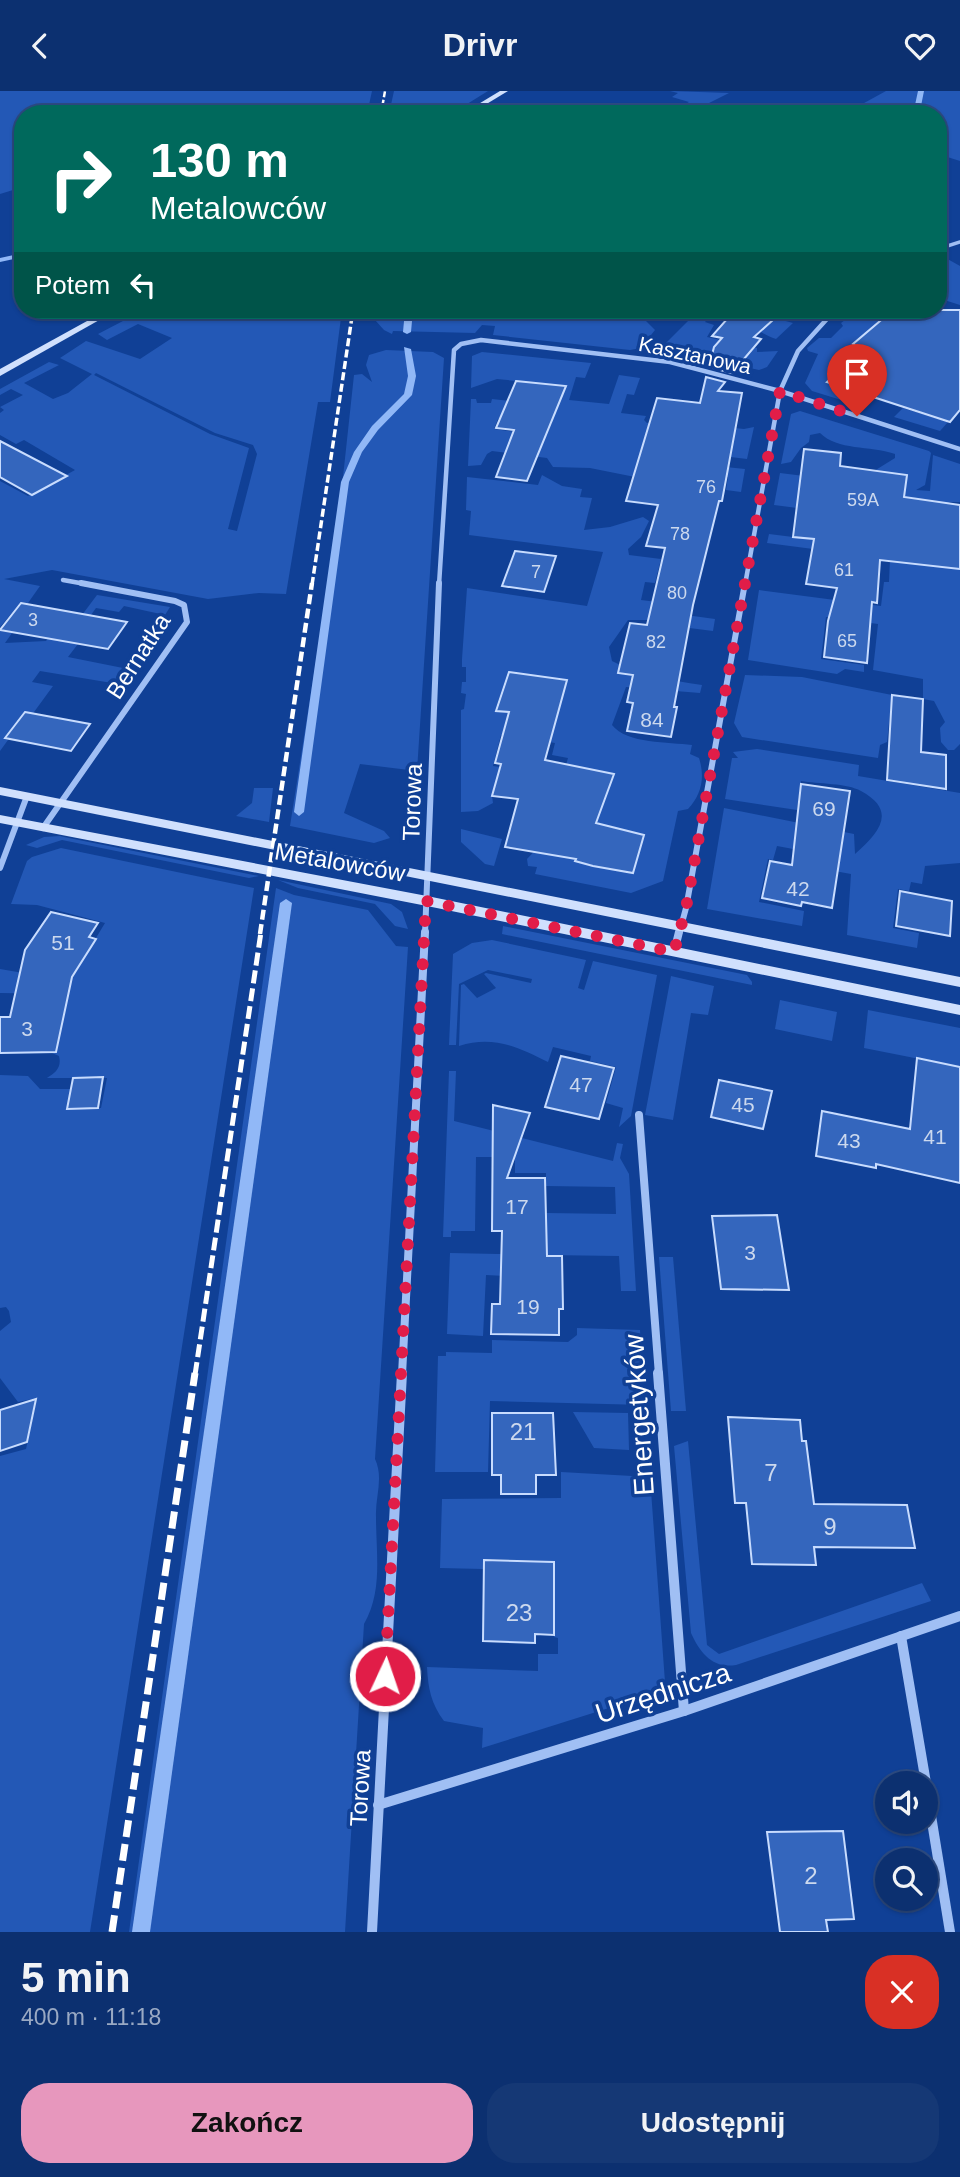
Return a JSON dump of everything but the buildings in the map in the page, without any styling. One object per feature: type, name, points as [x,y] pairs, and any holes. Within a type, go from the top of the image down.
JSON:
[{"type":"street","points":[[481,105],[505,91]]},
{"type":"street","points":[[0,373],[97,319]]},
{"type":"street","points":[[674,952],[780,391],[798,351],[827,319]]},
{"type":"street","name":"Kasztanowa","points":[[498,341],[670,362],[780,391],[960,449]]},
{"type":"street","name":"Torowa","points":[[372,1932],[454,350],[468,342],[498,341]]},
{"type":"street","name":"Bernatka","points":[[43,828],[187,622],[184,605],[175,601],[63,580]]},
{"type":"street","name":"Metalowców","points":[[0,791],[960,982]]},
{"type":"street","points":[[0,868],[15,822],[27,796]]},
{"type":"street","name":"Metalowców","points":[[0,819],[426,901],[960,1010]]},
{"type":"street","name":"Energetyków","points":[[639,1115],[684,1711]]},
{"type":"street","name":"Urzędnicza","points":[[378,1805],[684,1711],[960,1616]]},
{"type":"street","points":[[901,1636],[924,1771]]},
{"type":"street","points":[[934,1834],[950,1932]]},
{"type":"shaded area","points":[[0,91],[372,91],[369,105],[14,105],[14,190],[0,194]]},
{"type":"shaded area","points":[[394,91],[488,91],[465,105],[391,105]]},
{"type":"shaded area","points":[[670,91],[729,93],[705,105],[684,105],[689,102],[672,97],[678,93]]},
{"type":"shaded area","points":[[886,91],[960,91],[960,161],[947,157],[947,105],[860,105]]},
{"type":"shaded area","points":[[947,259],[960,266],[960,305],[947,301]]},
{"type":"shaded area","points":[[127,319],[341,319],[330,402],[318,402],[286,594],[259,593],[208,599],[52,570],[4,579],[40,586],[28,603],[21,602],[0,627],[0,481],[28,496],[75,470],[24,440],[16,444],[0,435],[0,413],[4,410],[0,407],[23,395],[11,389],[0,395],[0,389],[49,362],[59,365],[24,383],[53,399],[68,393],[92,374],[60,358],[86,341],[140,359],[172,338],[138,324],[107,340],[98,334]],"holes":[[[96,373],[215,433],[253,445],[257,454],[237,531],[228,529],[249,448],[210,434],[94,375]]]},
{"type":"shaded area","points":[[644,319],[655,330],[643,345],[636,347],[641,348],[630,350],[493,335],[495,326],[482,325],[475,333],[393,331],[392,334],[375,320]]},
{"type":"shaded area","points":[[690,319],[708,319],[705,322],[714,325],[707,337],[757,348],[757,352],[778,351],[767,367],[759,370],[661,348]]},
{"type":"shaded area","points":[[738,319],[778,319],[793,323],[776,339]]},
{"type":"shaded area","points":[[846,319],[875,319],[960,344],[870,373],[844,365],[826,382],[861,393],[851,403],[812,391],[805,383],[818,354],[808,351],[807,348],[819,338],[831,338],[843,326],[841,323]],"holes":[[[867,332],[886,335],[867,364],[847,358],[851,357],[856,346],[853,344]]]},
{"type":"shaded area","points":[[386,350],[433,352],[444,358],[417,771],[360,764],[344,813],[384,831],[390,838],[374,843],[290,826],[339,514],[354,375],[362,374],[372,382],[366,365],[369,355]]},
{"type":"shaded area","points":[[482,352],[591,363],[585,378],[576,377],[569,400],[609,404],[619,375],[640,378],[634,395],[627,394],[621,413],[646,416],[644,420],[647,423],[664,425],[677,462],[745,469],[741,492],[726,490],[728,477],[691,473],[645,479],[590,468],[553,467],[547,458],[492,451],[481,465],[468,466],[471,399],[476,399],[477,403],[491,403],[492,399],[527,403],[536,383],[497,379],[471,388],[472,356]],"holes":[[[498,419],[552,423],[546,436],[494,429]]]},
{"type":"shaded area","points":[[903,408],[948,422],[940,431],[894,417]]},
{"type":"shaded area","points":[[800,411],[929,451],[931,453],[925,485],[916,490],[930,491],[933,455],[960,464],[960,502],[950,502],[943,506],[960,569],[960,744],[954,750],[948,750],[941,742],[940,728],[945,722],[934,701],[923,699],[923,679],[873,670],[878,624],[826,617],[821,659],[864,665],[864,672],[845,669],[837,674],[748,660],[759,590],[881,606],[884,582],[889,582],[890,559],[767,543],[769,534],[833,542],[813,510],[774,505],[780,473],[861,483],[866,476],[895,458],[895,454],[885,451],[836,443],[820,433],[810,435],[809,442],[791,462],[781,464],[791,414]]},
{"type":"shaded area","points":[[707,425],[744,429],[754,427],[747,459],[689,452]]},
{"type":"shaded area","points":[[542,475],[562,486],[582,489],[580,497],[592,498],[584,530],[610,527],[643,517],[649,521],[641,537],[628,549],[629,555],[661,559],[655,583],[645,582],[641,600],[665,603],[664,612],[715,619],[713,631],[658,624],[648,620],[628,620],[609,647],[612,661],[623,666],[656,677],[702,685],[700,693],[626,687],[612,725],[638,739],[692,745],[690,754],[699,758],[702,772],[696,797],[688,809],[678,811],[663,881],[631,893],[535,874],[537,867],[528,866],[527,859],[536,849],[549,825],[568,758],[552,755],[555,743],[501,735],[493,766],[500,767],[492,796],[493,803],[478,811],[461,812],[461,710],[464,709],[466,694],[461,693],[462,682],[466,682],[466,667],[462,667],[462,659],[467,588],[587,606],[603,552],[469,535],[471,511],[466,510],[467,477],[538,485]]},
{"type":"shaded area","points":[[97,595],[170,607],[165,615],[124,606],[119,612],[96,608],[80,630],[87,632],[68,657],[128,669],[118,684],[40,671],[32,682],[53,686],[26,723],[17,721],[4,739],[8,740],[0,751],[0,631],[12,633],[5,643],[46,641],[53,632],[67,635]]},
{"type":"shaded area","points":[[745,675],[802,677],[892,695],[887,742],[880,745],[878,758],[742,737],[734,723]]},
{"type":"shaded area","points":[[757,749],[859,765],[858,776],[960,793],[960,863],[925,866],[922,884],[911,882],[909,891],[898,889],[893,928],[919,933],[917,948],[847,935],[851,874],[829,870],[831,856],[777,846],[773,860],[768,859],[759,902],[804,911],[802,926],[707,909],[724,808],[854,834],[855,854],[871,838],[881,822],[879,806],[872,799],[855,788],[840,785],[801,781],[797,810],[725,799],[732,758],[738,758],[733,752]]},
{"type":"shaded area","points":[[254,788],[273,788],[269,822],[236,816],[252,803]]},
{"type":"shaded area","points":[[461,829],[502,839],[494,866],[485,864],[461,842]]},
{"type":"shaded area","points":[[60,836],[259,876],[249,878],[62,840],[37,848],[26,845],[44,837]]},
{"type":"shaded area","points":[[61,848],[254,888],[90,1932],[0,1932],[0,1456],[26,1449],[37,1398],[18,1402],[0,1378],[0,1331],[11,1322],[6,1307],[0,1308],[0,1075],[28,1076],[40,1089],[71,1089],[67,1109],[101,1108],[107,1078],[47,1078],[60,1064],[59,1056],[52,1053],[66,994],[0,993],[0,969],[70,981],[105,923],[37,905],[11,904],[27,861]]},
{"type":"shaded area","points":[[278,880],[391,904],[402,912],[408,929],[395,926],[375,904],[298,888]]},
{"type":"shaded area","points":[[276,888],[294,895],[368,910],[396,946],[408,947],[375,1459],[379,1480],[376,1510],[377,1572],[374,1599],[364,1624],[345,1932],[129,1932]]},
{"type":"shaded area","points":[[503,926],[747,975],[752,985],[502,934]]},
{"type":"shaded area","points":[[492,940],[586,960],[578,988],[584,990],[593,961],[657,975],[631,1116],[619,1127],[623,1108],[606,1103],[616,1067],[590,1061],[591,1056],[553,1047],[548,1062],[516,1047],[494,1042],[459,1046],[461,985],[464,984],[477,998],[496,988],[484,974],[486,973],[531,983],[532,979],[488,970],[459,984],[456,1045],[449,1045],[453,954],[472,943]]},
{"type":"shaded area","points":[[671,976],[714,986],[708,1015],[691,1013],[673,1120],[645,1115]]},
{"type":"shaded area","points":[[780,1000],[837,1012],[832,1041],[775,1029]]},
{"type":"shaded area","points":[[868,1010],[960,1028],[960,1067],[864,1048]]},
{"type":"shaded area","points":[[449,1071],[456,1071],[454,1121],[613,1161],[617,1143],[623,1144],[620,1158],[629,1174],[636,1291],[621,1291],[619,1256],[546,1255],[546,1213],[616,1214],[615,1187],[546,1186],[546,1173],[515,1173],[515,1157],[476,1157],[475,1231],[451,1231],[451,1237],[443,1237]]},
{"type":"shaded area","points":[[450,1253],[543,1255],[543,1278],[486,1275],[483,1336],[447,1334]]},
{"type":"shaded area","points":[[659,1257],[673,1257],[686,1411],[671,1411]]},
{"type":"shaded area","points":[[577,1328],[640,1330],[645,1405],[490,1401],[488,1472],[435,1472],[438,1356],[446,1356],[446,1352],[492,1353],[492,1340],[568,1342],[577,1335]]},
{"type":"shaded area","points":[[573,1412],[628,1413],[629,1450],[594,1448]]},
{"type":"shaded area","points":[[688,1441],[707,1645],[719,1654],[922,1583],[931,1601],[736,1665],[714,1662],[703,1653],[691,1633],[674,1446]]},
{"type":"shaded area","points":[[561,1472],[650,1477],[665,1682],[647,1696],[482,1748],[483,1728],[444,1721],[431,1695],[427,1667],[538,1671],[538,1654],[558,1654],[558,1638],[554,1637],[554,1561],[484,1559],[483,1569],[440,1568],[442,1499],[561,1498]]},
{"type":"waterway","name":"Bernatka","points":[[918,105],[921,91]]},
{"type":"waterway","name":"Bernatka","points":[[0,260],[14,257]]},
{"type":"waterway","points":[[407,332],[408,319]]},
{"type":"waterway","points":[[299,812],[345,482],[358,452],[375,428],[408,395],[412,376],[407,349]]},
{"type":"waterway","points":[[141,1932],[286,903]]},
{"type":"railway","points":[[383,105],[385,91]]},
{"type":"railway","points":[[312,585],[352,319]]},
{"type":"railway","points":[[260,934],[312,583]]},
{"type":"railway","points":[[195,1375],[261,932]]},
{"type":"railway","points":[[112,1932],[195,1373]]},
{"type":"route","points":[[385,1676],[426,901],[674,952],[686,908],[780,391],[857,416]]}]
